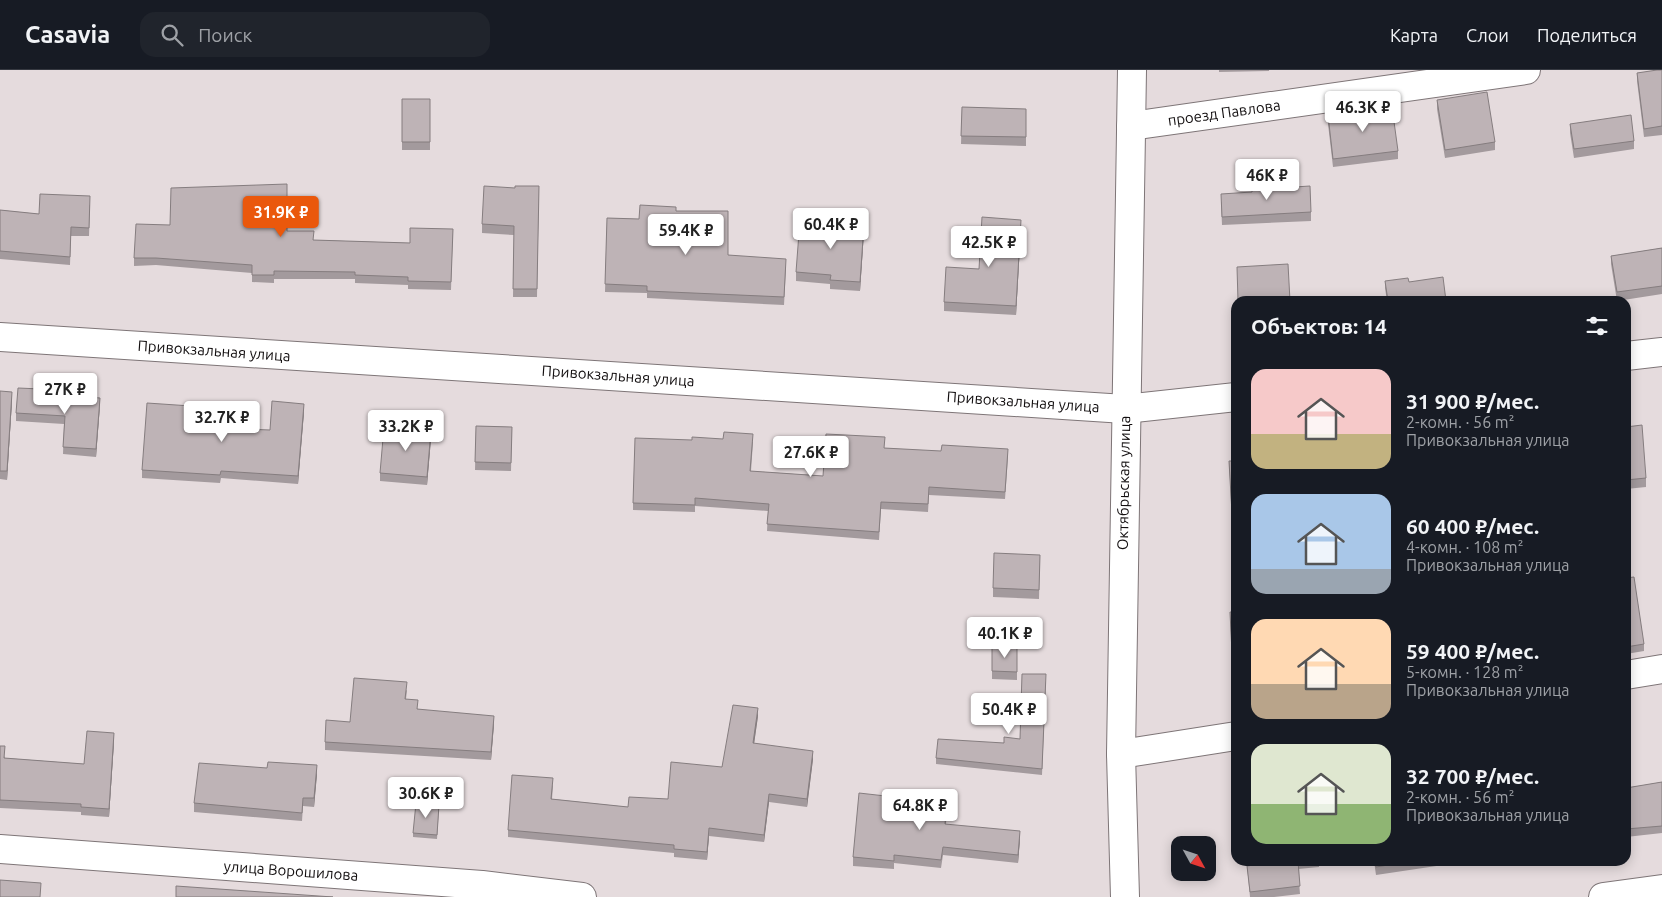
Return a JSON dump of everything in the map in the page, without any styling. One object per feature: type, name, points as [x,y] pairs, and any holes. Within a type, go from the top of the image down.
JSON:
[{"type":"street","name":"Октябрьская улица","points":[[1125,897],[1121,754],[1125,409],[1132,70]]},
{"type":"street","name":"проезд Павлова","points":[[1131,126],[1526,70]]},
{"type":"street","name":"Привокзальная улица","points":[[0,337],[1125,409],[1231,398]]},
{"type":"street","points":[[1631,355],[1662,352]]},
{"type":"street","points":[[1631,674],[1662,669]]},
{"type":"street","points":[[1121,754],[1231,737]]},
{"type":"street","name":"улица Ворошилова","points":[[0,849],[482,885],[582,897]]},
{"type":"street","points":[[1603,897],[1662,889]]},
{"type":"building","points":[[1662,70],[1662,126],[1644,129],[1637,73]]},
{"type":"building","points":[[1487,92],[1495,142],[1445,150],[1437,100]]},
{"type":"building","points":[[402,99],[430,99],[430,142],[402,142]]},
{"type":"building","points":[[962,107],[1026,109],[1026,137],[961,136]]},
{"type":"building","points":[[1392,107],[1398,151],[1333,159],[1328,115]]},
{"type":"building","points":[[1631,115],[1634,141],[1574,149],[1570,124]]},
{"type":"building","points":[[1279,181],[1279,188],[1310,186],[1311,212],[1222,217],[1221,194],[1252,192],[1252,182]]},
{"type":"building","points":[[287,184],[287,231],[314,231],[313,240],[410,243],[410,228],[453,229],[451,282],[408,281],[408,277],[355,275],[355,272],[274,271],[274,275],[252,275],[252,265],[134,258],[136,224],[170,225],[171,188]]},
{"type":"building","points":[[484,186],[515,188],[515,186],[539,186],[537,289],[513,289],[514,226],[482,224]]},
{"type":"building","points":[[40,194],[90,196],[89,228],[71,227],[70,257],[0,251],[0,210],[39,214]]},
{"type":"building","points":[[640,205],[676,207],[676,211],[728,211],[728,255],[786,259],[784,297],[647,291],[647,286],[605,284],[607,218],[639,219]]},
{"type":"building","points":[[982,217],[1021,220],[1016,306],[944,302],[946,267],[979,269]]},
{"type":"building","points":[[800,220],[864,224],[860,282],[830,280],[831,275],[796,272]]},
{"type":"building","points":[[1662,248],[1662,286],[1617,292],[1611,256]]},
{"type":"building","points":[[1288,264],[1290,296],[1238,296],[1237,267]]},
{"type":"building","points":[[1443,277],[1445,296],[1387,296],[1385,281],[1408,278],[1409,282]]},
{"type":"building","points":[[18,388],[41,389],[41,393],[100,398],[96,449],[63,447],[65,416],[16,413]]},
{"type":"building","points":[[0,391],[12,392],[7,471],[0,471]]},
{"type":"building","points":[[272,401],[304,404],[298,476],[221,471],[220,475],[142,470],[147,403],[191,406],[190,427],[270,430]]},
{"type":"building","points":[[1642,425],[1646,478],[1631,480],[1631,426]]},
{"type":"building","points":[[476,426],[512,427],[511,463],[475,462]]},
{"type":"building","points":[[384,427],[431,430],[427,477],[380,473]]},
{"type":"building","points":[[724,432],[753,434],[750,471],[823,476],[826,434],[885,437],[884,448],[941,451],[942,445],[1008,449],[1005,492],[929,487],[928,504],[881,502],[879,532],[767,524],[769,504],[695,498],[695,505],[633,503],[635,438],[692,440],[692,437],[723,439]]},
{"type":"building","points":[[1229,461],[1231,461],[1231,496]]},
{"type":"building","points":[[994,553],[1040,555],[1039,590],[993,588]]},
{"type":"building","points":[[1631,577],[1634,577],[1644,644],[1631,646]]},
{"type":"building","points":[[992,646],[1017,647],[1017,672],[992,671]]},
{"type":"building","points":[[1022,674],[1046,674],[1042,769],[936,758],[938,739],[1004,743],[1004,737],[1020,739]]},
{"type":"building","points":[[354,678],[407,682],[405,699],[418,700],[417,709],[494,716],[491,752],[325,742],[326,720],[350,722]]},
{"type":"building","points":[[733,705],[758,708],[753,743],[813,751],[807,799],[769,794],[764,835],[709,828],[707,852],[674,849],[674,845],[508,830],[512,775],[553,778],[551,799],[628,807],[629,797],[668,799],[671,762],[722,767]]},
{"type":"building","points":[[87,731],[114,733],[109,809],[81,807],[81,804],[0,800],[0,746],[5,746],[4,758],[84,764]]},
{"type":"building","points":[[268,762],[317,765],[314,798],[303,798],[302,813],[194,803],[199,763],[267,768]]},
{"type":"building","points":[[1662,782],[1662,826],[1631,829],[1631,787]]},
{"type":"building","points":[[859,793],[947,803],[945,824],[1020,831],[1018,855],[943,847],[941,860],[894,855],[894,861],[853,857]]},
{"type":"building","points":[[416,803],[439,805],[437,835],[413,833]]},
{"type":"building","points":[[1247,866],[1298,866],[1300,886],[1250,892]]},
{"type":"building","points":[[0,880],[41,883],[40,897],[0,897]]},
{"type":"building","points":[[176,886],[333,897],[176,897]]}]
